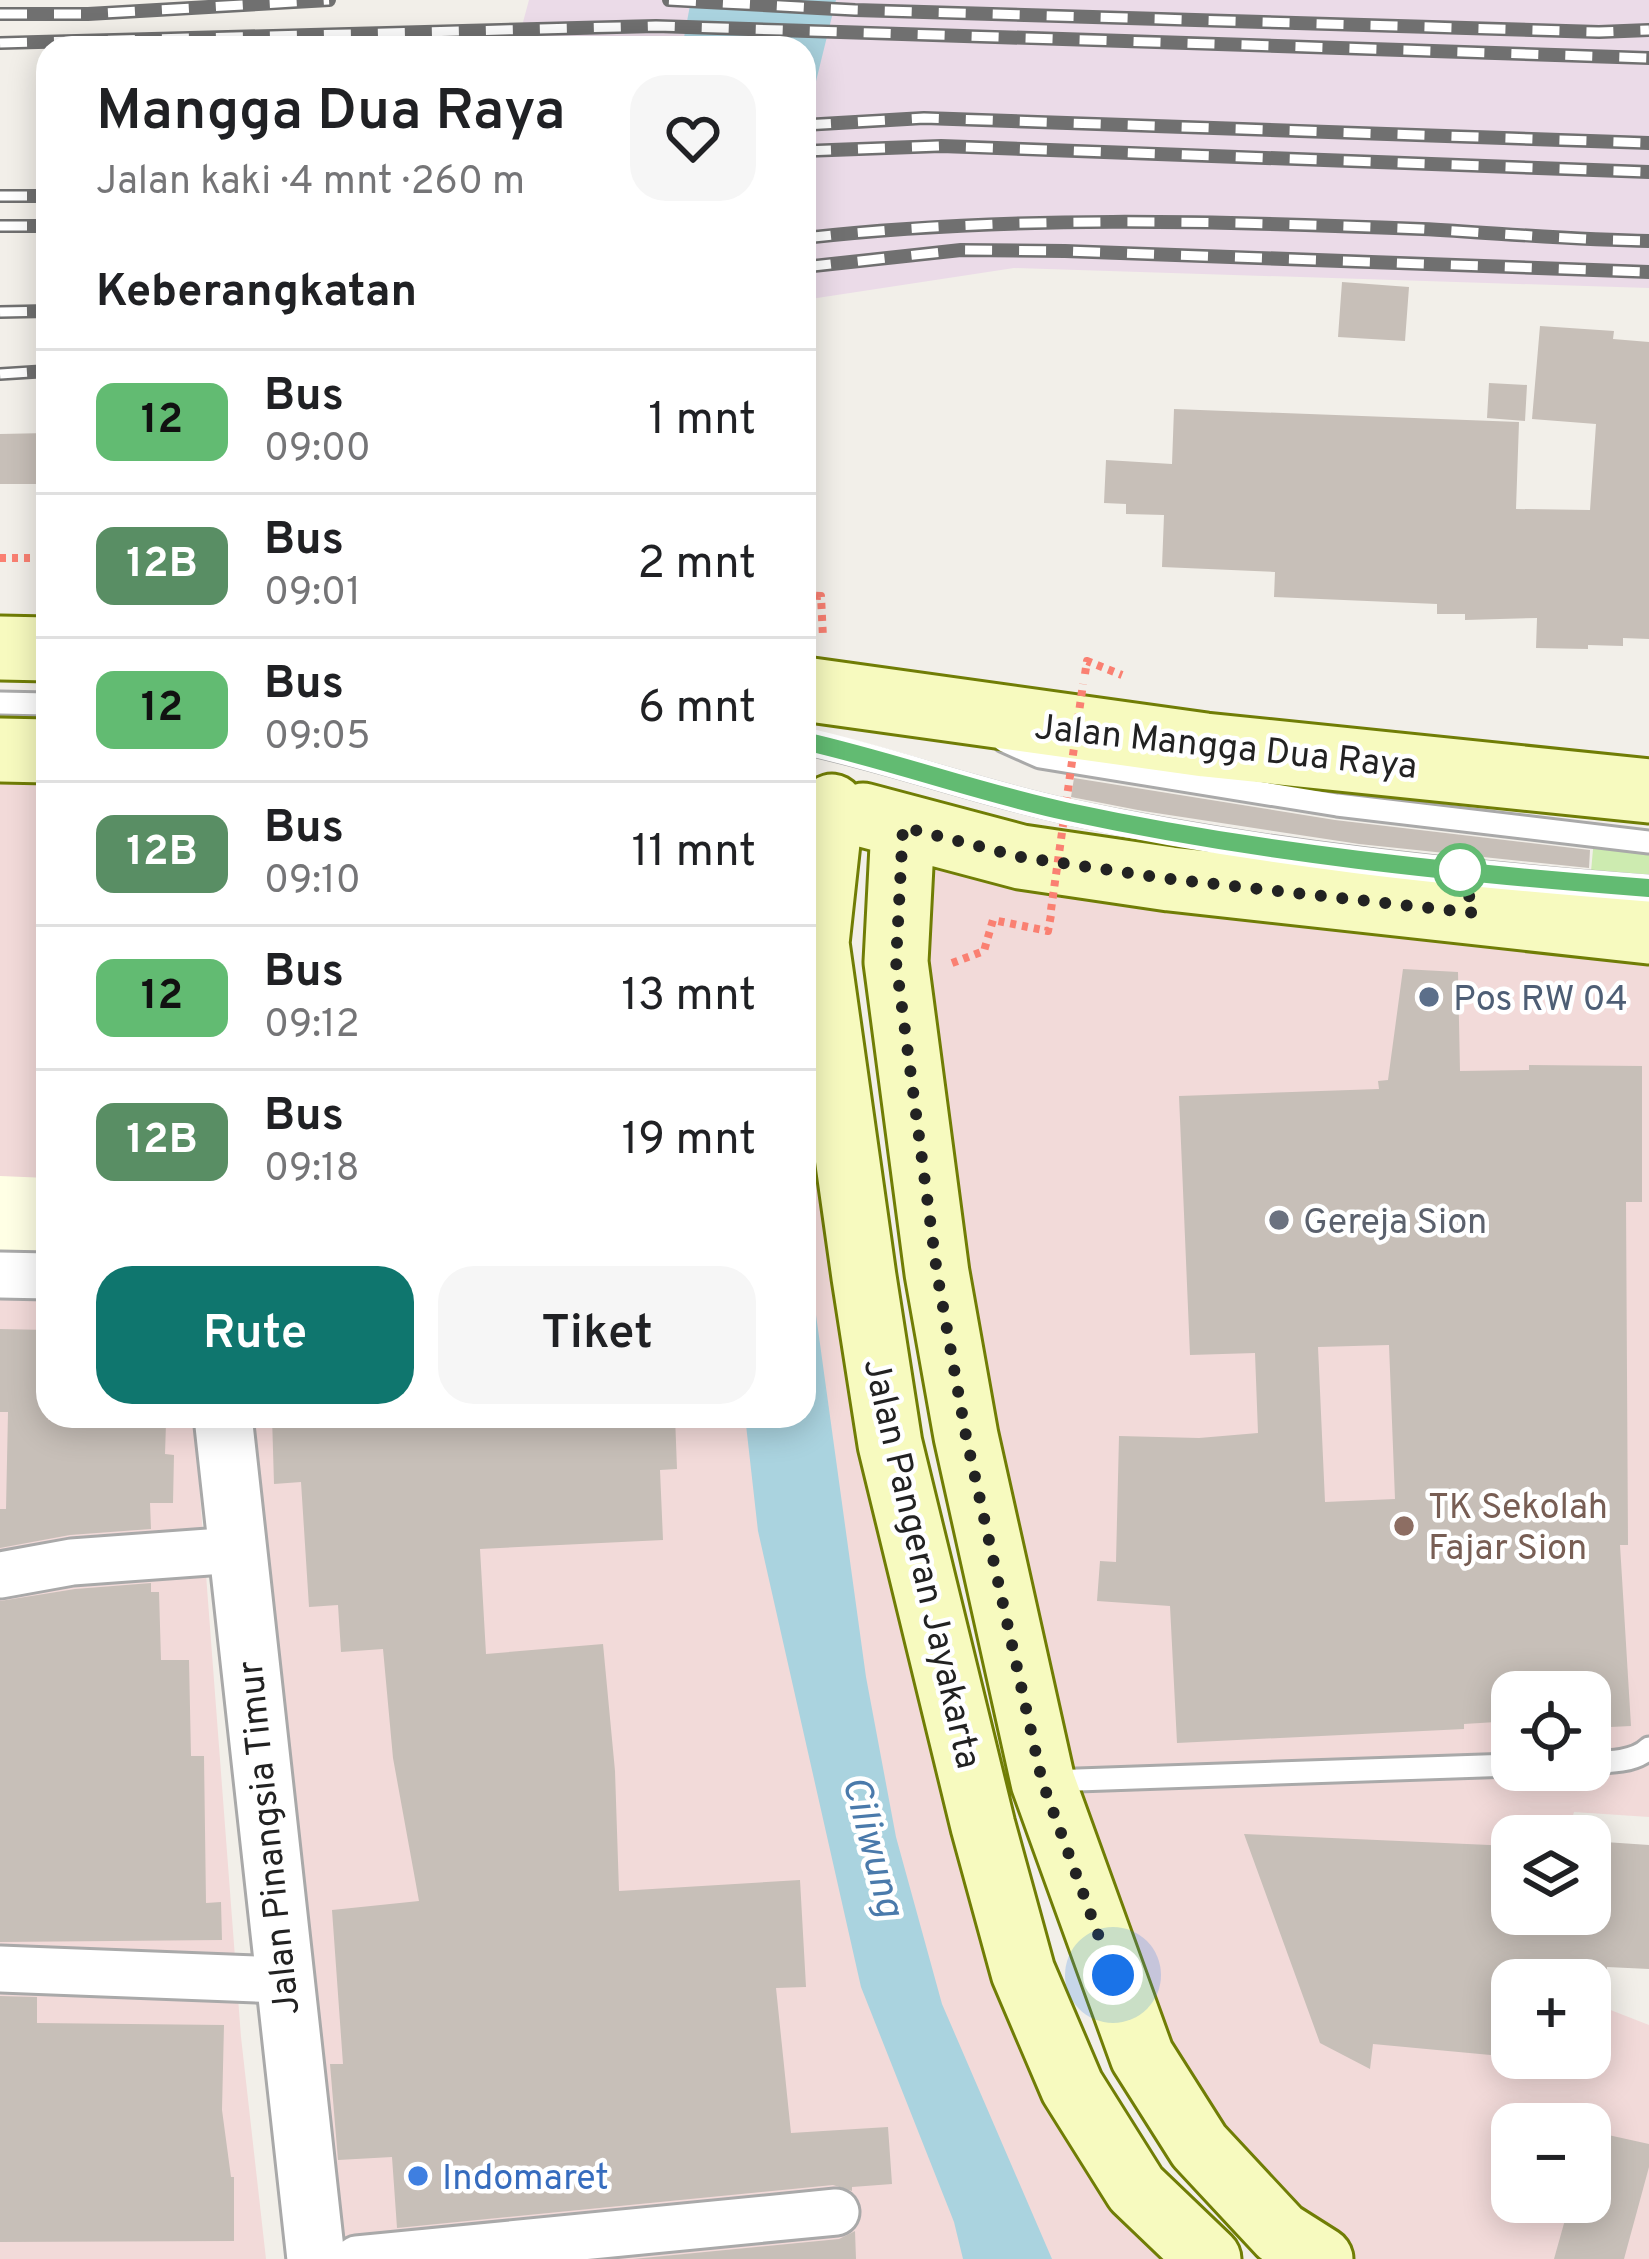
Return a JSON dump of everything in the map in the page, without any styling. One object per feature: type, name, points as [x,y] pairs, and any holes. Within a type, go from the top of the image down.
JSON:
[{"type":"main road","points":[[0,648],[36,650]]},
{"type":"main road","name":"Jalan Mangga Dua Raya","points":[[816,691],[1205,745],[1649,790]]},
{"type":"main road","points":[[0,750],[36,752]]},
{"type":"main road","points":[[818,803],[1021,857],[1149,876],[1649,932]]},
{"type":"main road","name":"Jalan Pangeran Jayakarta","points":[[818,803],[817,943],[890,1444],[983,1826],[1023,1972],[1072,2087],[1136,2189],[1209,2259]]},
{"type":"main road","name":"Jalan Pangeran Jayakarta","points":[[903,827],[896,962],[937,1273],[966,1436],[1042,1781],[1142,2056],[1199,2146],[1280,2233],[1322,2259]]},
{"type":"main road","points":[[890,1444],[966,1436]]},
{"type":"street","points":[[0,1275],[36,1276]]},
{"type":"street","name":"Jalan Pinangsia Timur","points":[[224,1428],[316,2259]]},
{"type":"street","points":[[0,1575],[72,1562],[236,1550]]},
{"type":"street","points":[[0,1969],[282,1980]]},
{"type":"street","points":[[357,2259],[836,2212]]},
{"type":"lane","points":[[0,703],[36,704]]},
{"type":"lane","points":[[964,715],[987,734],[1040,757],[1337,805],[1649,842]]},
{"type":"lane","points":[[816,745],[1030,803],[1167,831],[1314,856],[1649,888]]},
{"type":"lane","points":[[1611,1762],[1649,1748]]},
{"type":"lane","points":[[1042,1781],[1491,1766]]},
{"type":"path","points":[[0,558],[36,558]]},
{"type":"path","points":[[1052,910],[1083,684]]},
{"type":"path","points":[[946,965],[984,951],[993,920],[1048,932]]},
{"type":"shaded area","points":[[529,0],[1649,0],[1649,288],[1014,268],[816,298],[816,36],[519,36]]},
{"type":"shaded area","points":[[0,750],[36,751],[36,1428],[195,1428],[241,2037],[266,2259],[0,2259]]},
{"type":"shaded area","points":[[903,827],[1649,926],[1649,1817],[1574,1812],[1491,1815],[1491,1935],[1512,1935],[1512,1959],[1491,1959],[1491,2079],[1611,2079],[1611,2010],[1649,2025],[1649,2259],[1321,2259],[1199,2146],[1043,1781]]},
{"type":"shaded area","points":[[816,897],[864,1277],[1072,2087],[1209,2259],[314,2259],[219,1428],[816,1428]]},
{"type":"shaded area","points":[[0,1176],[36,1178],[36,1261],[0,1260]]},
{"type":"green space","points":[[1594,838],[1649,843],[1649,887],[1590,883]]},
{"type":"water","points":[[691,0],[836,0],[816,81],[816,36],[684,36]]},
{"type":"water","name":"Ciliwung","points":[[816,1315],[866,1677],[896,1837],[942,2004],[1052,2259],[963,2259],[954,2222],[861,1987],[758,1531],[746,1428],[816,1428]]},
{"type":"building","points":[[1342,282],[1409,287],[1405,341],[1338,337]]},
{"type":"building","points":[[1540,326],[1614,331],[1613,339],[1649,342],[1649,639],[1623,638],[1623,646],[1588,645],[1588,649],[1536,648],[1537,618],[1465,620],[1465,614],[1437,614],[1437,604],[1274,597],[1275,572],[1162,567],[1164,515],[1126,514],[1126,504],[1104,503],[1106,460],[1172,464],[1174,409],[1519,422],[1516,509],[1590,510],[1596,424],[1532,419]]},
{"type":"building","points":[[1489,383],[1527,385],[1525,421],[1487,418]]},
{"type":"building","points":[[36,433],[36,484],[0,484],[0,434]]},
{"type":"building","points":[[1074,778],[1335,820],[1590,850],[1589,868],[1359,844],[1143,811],[1071,797]]},
{"type":"building","points":[[1403,969],[1458,972],[1460,1071],[1529,1070],[1529,1065],[1642,1066],[1642,1202],[1626,1202],[1628,1545],[1620,1545],[1631,1726],[1611,1727],[1611,1671],[1491,1671],[1491,1722],[1464,1724],[1464,1729],[1177,1743],[1170,1606],[1097,1601],[1100,1561],[1116,1562],[1119,1436],[1199,1438],[1258,1433],[1255,1353],[1190,1355],[1179,1096],[1379,1089],[1378,1081],[1388,1080]],"holes":[[[1389,1345],[1395,1499],[1325,1502],[1318,1347]]]},
{"type":"building","points":[[0,1329],[36,1330],[36,1428],[166,1428],[165,1454],[174,1455],[173,1503],[150,1503],[151,1529],[70,1535],[0,1548],[0,1509],[6,1509],[8,1412],[0,1412]]},
{"type":"building","points":[[272,1428],[675,1428],[677,1469],[660,1470],[663,1540],[480,1549],[486,1654],[603,1644],[615,1771],[619,1891],[800,1880],[806,1987],[776,1988],[791,2133],[888,2127],[892,2184],[852,2187],[852,2191],[833,2185],[397,2228],[392,2157],[338,2160],[330,2064],[343,2064],[332,1910],[419,1901],[393,1758],[383,1649],[341,1652],[338,1605],[309,1607],[301,1482],[274,1484]]},
{"type":"building","points":[[151,1583],[151,1592],[159,1592],[161,1660],[189,1660],[191,1756],[204,1756],[206,1903],[221,1902],[222,1940],[0,1942],[0,1601]]},
{"type":"building","points":[[1244,1834],[1491,1845],[1491,1935],[1611,1935],[1611,1842],[1649,1845],[1649,1969],[1611,1967],[1611,1959],[1491,1959],[1491,2055],[1373,2044],[1370,2069],[1320,2043]]},
{"type":"building","points":[[0,1996],[37,1997],[37,2023],[224,2025],[222,2110],[234,2177],[234,2241],[0,2242]]},
{"type":"building","points":[[1611,2136],[1649,2144],[1649,2167],[1624,2259],[1554,2259],[1564,2223],[1611,2223]]},
{"type":"building","points":[[855,2231],[856,2259],[633,2259],[839,2239]]},
{"type":"railway","points":[[0,14],[88,14],[329,0]]},
{"type":"railway","points":[[669,0],[855,10],[1649,30]]},
{"type":"railway","points":[[270,36],[656,26],[1649,58]]},
{"type":"railway","points":[[0,43],[36,42]]},
{"type":"railway","points":[[816,124],[924,118],[1649,143]]},
{"type":"railway","points":[[816,151],[941,146],[1649,172]]},
{"type":"railway","points":[[0,196],[36,196]]},
{"type":"railway","points":[[816,237],[958,226],[1190,222],[1649,241]]},
{"type":"railway","points":[[0,226],[36,226]]},
{"type":"railway","points":[[816,266],[961,250],[1649,272]]},
{"type":"railway","points":[[0,312],[36,311]]},
{"type":"railway","points":[[0,374],[36,372]]},
{"type":"bus line","name":"12","points":[[816,744],[1030,803],[1167,831],[1314,856],[1649,888]]},
{"type":"place","name":"Pos RW 04","points":[[1429,997]]},
{"type":"place","name":"Gereja Sion","points":[[1279,1220]]},
{"type":"place","name":"TK Sekolah Fajar Sion","points":[[1404,1526]]},
{"type":"place","name":"Indomaret","points":[[418,2176]]},
{"type":"route","points":[[1113,1975],[1042,1781],[966,1436],[937,1273],[896,962],[903,827],[1021,857],[1475,913],[1460,870]]}]
